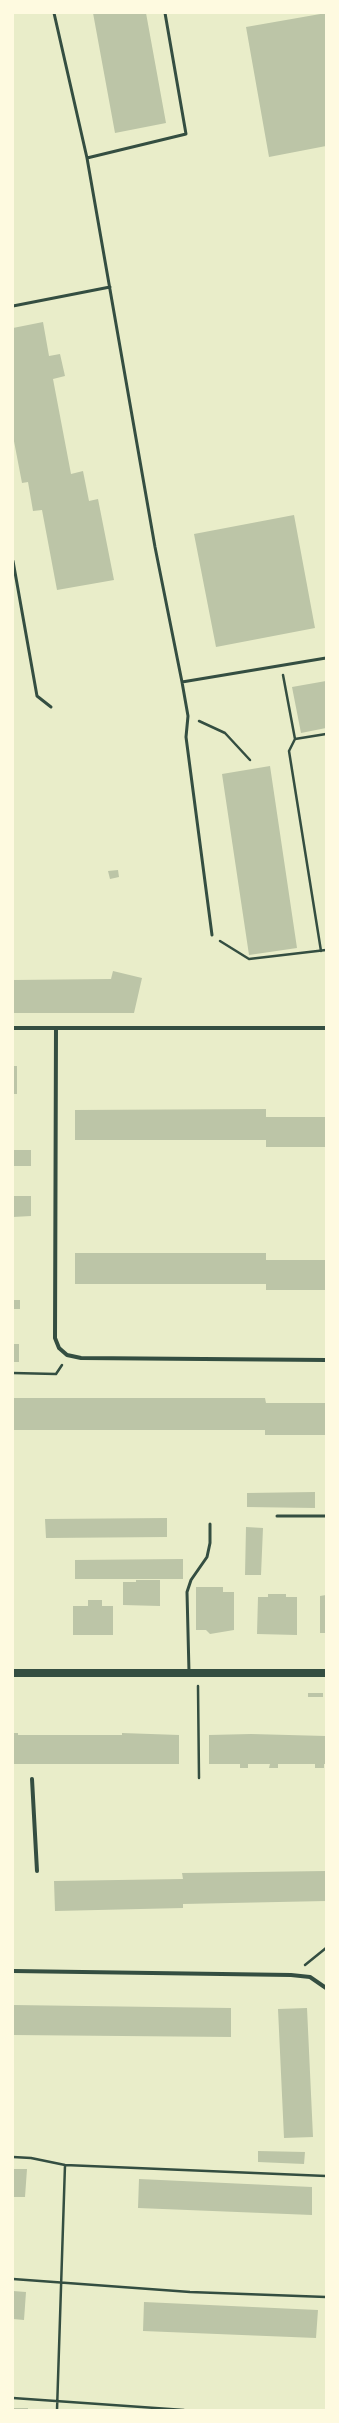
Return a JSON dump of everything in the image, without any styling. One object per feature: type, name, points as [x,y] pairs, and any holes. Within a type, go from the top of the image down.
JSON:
[{"type":"main road","points":[[13,1673],[326,1673]]},
{"type":"street","points":[[13,1028],[326,1028]]},
{"type":"street","points":[[56,1028],[55,1338],[59,1348],[67,1355],[82,1358],[326,1360]]},
{"type":"street","points":[[32,1779],[37,1872]]},
{"type":"street","points":[[13,1971],[291,1975],[310,1977],[326,1988]]},
{"type":"lane","points":[[54,13],[87,158],[155,547],[188,716],[186,737],[212,935]]},
{"type":"lane","points":[[87,158],[186,134],[165,13]]},
{"type":"lane","points":[[13,306],[110,287]]},
{"type":"lane","points":[[13,561],[37,696],[51,707]]},
{"type":"lane","points":[[182,682],[326,658]]},
{"type":"lane","points":[[278,1516],[326,1516]]},
{"type":"lane","points":[[189,1672],[187,1592],[191,1580],[207,1557],[210,1543],[210,1524]]},
{"type":"path","points":[[281,666],[295,739],[289,750],[321,951]]},
{"type":"path","points":[[188,716],[225,733],[250,760]]},
{"type":"path","points":[[295,739],[326,734]]},
{"type":"path","points":[[212,935],[249,959],[326,950]]},
{"type":"path","points":[[13,1374],[56,1374],[67,1355]]},
{"type":"path","points":[[198,1672],[199,1778]]},
{"type":"path","points":[[291,1975],[326,1948]]},
{"type":"path","points":[[13,2157],[32,2158],[65,2165],[326,2176]]},
{"type":"path","points":[[57,2410],[65,2165]]},
{"type":"path","points":[[13,2279],[190,2292],[326,2296]]},
{"type":"path","points":[[13,2398],[184,2410]]},
{"type":"building","points":[[93,13],[146,13],[166,123],[115,133]]},
{"type":"building","points":[[326,13],[326,146],[269,157],[246,27]]},
{"type":"building","points":[[43,322],[49,356],[60,354],[65,376],[53,379],[71,474],[83,471],[89,501],[98,499],[114,580],[57,590],[42,510],[33,511],[28,482],[22,483],[13,436],[13,328]]},
{"type":"building","points":[[294,515],[315,628],[216,647],[194,534]]},
{"type":"building","points":[[326,681],[326,728],[301,733],[292,687]]},
{"type":"building","points":[[270,766],[297,948],[249,955],[222,774]]},
{"type":"building","points":[[118,870],[119,877],[110,879],[108,871]]},
{"type":"building","points":[[113,971],[142,978],[134,1013],[13,1013],[13,980],[111,979]]},
{"type":"building","points":[[13,1066],[17,1066],[17,1094],[13,1094]]},
{"type":"building","points":[[266,1109],[266,1117],[326,1117],[326,1147],[266,1147],[266,1140],[75,1140],[75,1110]]},
{"type":"building","points":[[13,1150],[31,1150],[31,1166],[13,1166]]},
{"type":"building","points":[[13,1196],[31,1196],[31,1216],[13,1217]]},
{"type":"building","points":[[75,1253],[266,1253],[266,1260],[326,1260],[326,1290],[266,1290],[266,1284],[75,1284]]},
{"type":"building","points":[[13,1300],[20,1300],[20,1309],[13,1309]]},
{"type":"building","points":[[13,1344],[19,1344],[19,1362],[13,1362]]},
{"type":"building","points":[[13,1398],[265,1398],[266,1403],[326,1403],[326,1435],[265,1435],[265,1430],[13,1430]]},
{"type":"building","points":[[315,1492],[315,1508],[247,1507],[247,1493]]},
{"type":"building","points":[[167,1518],[167,1537],[46,1538],[45,1519]]},
{"type":"building","points":[[246,1527],[263,1528],[261,1575],[245,1575]]},
{"type":"building","points":[[183,1559],[183,1579],[75,1579],[75,1560]]},
{"type":"building","points":[[136,1580],[160,1580],[160,1606],[123,1605],[123,1582],[136,1582]]},
{"type":"building","points":[[196,1587],[223,1587],[223,1592],[234,1592],[234,1630],[210,1634],[206,1630],[196,1630]]},
{"type":"building","points":[[268,1594],[286,1594],[286,1597],[297,1597],[297,1635],[257,1634],[258,1597],[268,1597]]},
{"type":"building","points":[[326,1595],[326,1633],[320,1633],[320,1596]]},
{"type":"building","points":[[88,1600],[102,1600],[102,1606],[113,1606],[113,1635],[73,1635],[73,1606],[88,1606]]},
{"type":"building","points":[[308,1693],[323,1693],[323,1697],[308,1697]]},
{"type":"building","points":[[13,1733],[18,1733],[18,1735],[122,1735],[122,1733],[179,1735],[179,1764],[13,1764]]},
{"type":"building","points":[[251,1734],[326,1736],[326,1764],[324,1764],[324,1768],[315,1768],[315,1764],[278,1764],[278,1768],[269,1768],[270,1764],[248,1764],[248,1768],[240,1768],[240,1764],[209,1764],[209,1735]]},
{"type":"building","points":[[326,1871],[326,1901],[183,1904],[183,1908],[55,1911],[54,1881],[183,1879],[182,1873]]},
{"type":"building","points":[[13,2005],[231,2008],[231,2037],[13,2035]]},
{"type":"building","points":[[307,2008],[313,2137],[284,2138],[278,2009]]},
{"type":"building","points":[[258,2151],[305,2152],[304,2164],[258,2162]]},
{"type":"building","points":[[13,2169],[27,2169],[25,2197],[13,2197]]},
{"type":"building","points":[[139,2179],[312,2187],[312,2215],[138,2208]]},
{"type":"building","points":[[13,2291],[26,2292],[24,2320],[13,2319]]},
{"type":"building","points":[[144,2302],[318,2310],[316,2338],[143,2331]]},
{"type":"building","points":[[13,2408],[28,2408],[28,2410],[13,2410]]}]
